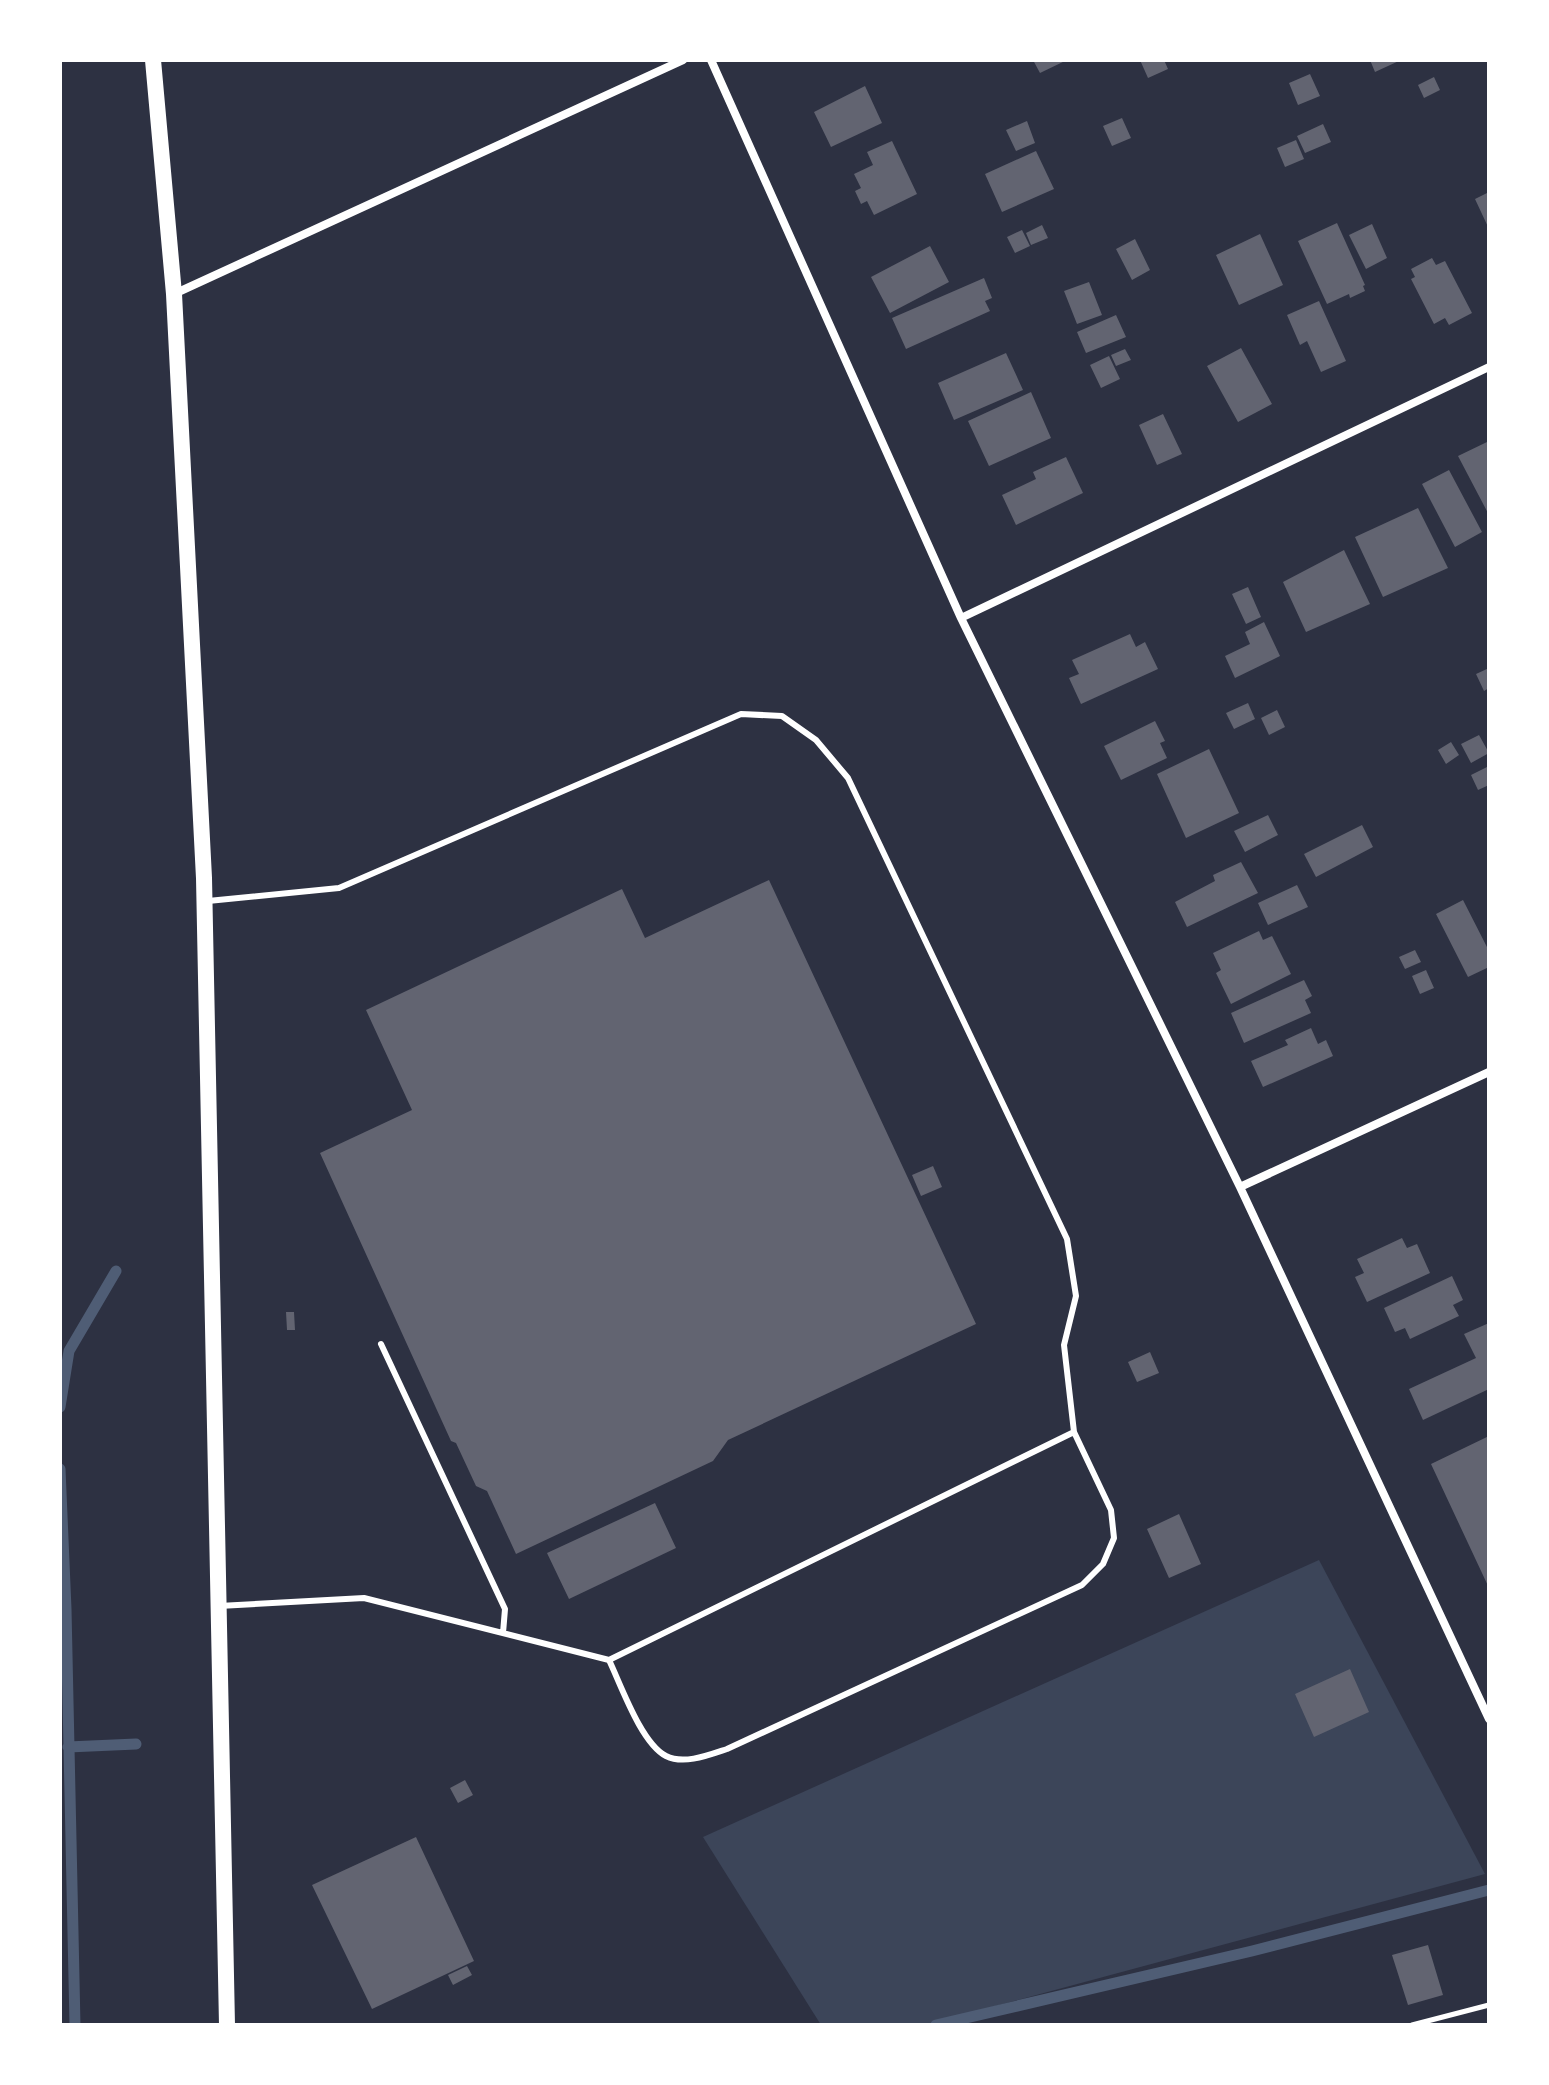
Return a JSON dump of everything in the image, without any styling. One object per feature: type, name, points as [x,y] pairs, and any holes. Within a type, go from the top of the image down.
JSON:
[{"type":"main road","points":[[153,60],[174,294],[204,901],[227,2025]]},
{"type":"street","points":[[174,294],[683,60]]},
{"type":"street","points":[[711,60],[961,618],[1240,1187],[1489,1719]]},
{"type":"street","points":[[961,618],[1489,367]]},
{"type":"street","points":[[1240,1187],[1489,1072]]},
{"type":"lane","points":[[204,901],[339,888],[741,714],[782,716],[816,740],[848,778],[1067,1239],[1076,1296],[1064,1345],[1074,1432],[1111,1510],[1114,1538],[1103,1564],[1082,1585],[727,1749],[694,1759],[667,1756],[648,1739],[609,1660]]},
{"type":"lane","points":[[381,1344],[505,1609],[503,1633]]},
{"type":"lane","points":[[219,1606],[364,1598],[609,1660],[1074,1432]]},
{"type":"path","points":[[1412,2025],[1489,2005]]},
{"type":"shaded area","points":[[1319,1560],[1485,1874],[925,2025],[821,2025],[703,1837]]},
{"type":"building","points":[[1033,60],[1067,60],[1040,73]]},
{"type":"building","points":[[1140,60],[1164,60],[1168,69],[1148,78]]},
{"type":"building","points":[[1370,60],[1401,60],[1375,72]]},
{"type":"building","points":[[1310,74],[1320,96],[1298,105],[1289,83]]},
{"type":"building","points":[[1434,77],[1440,90],[1424,98],[1418,85]]},
{"type":"building","points":[[865,86],[882,123],[831,147],[814,112]]},
{"type":"building","points":[[1122,118],[1131,138],[1112,146],[1103,126]]},
{"type":"building","points":[[1027,121],[1035,143],[1016,151],[1006,130]]},
{"type":"building","points":[[1323,124],[1331,142],[1305,153],[1297,136]]},
{"type":"building","points":[[1296,140],[1304,159],[1285,167],[1277,148]]},
{"type":"building","points":[[892,141],[917,194],[874,215],[867,201],[861,204],[855,191],[861,188],[854,174],[873,165],[867,152]]},
{"type":"building","points":[[1036,151],[1054,189],[1002,212],[985,174]]},
{"type":"building","points":[[1489,192],[1489,229],[1475,199]]},
{"type":"building","points":[[1337,223],[1365,291],[1327,304],[1298,241]]},
{"type":"building","points":[[1372,224],[1387,258],[1366,269],[1349,235]]},
{"type":"building","points":[[1042,225],[1048,238],[1031,245],[1026,233]]},
{"type":"building","points":[[1022,230],[1030,246],[1015,253],[1007,237]]},
{"type":"building","points":[[1260,234],[1283,285],[1239,305],[1216,255]]},
{"type":"building","points":[[1135,239],[1150,270],[1132,280],[1116,249]]},
{"type":"building","points":[[930,246],[949,282],[890,313],[871,277]]},
{"type":"building","points":[[1432,258],[1436,265],[1445,261],[1472,313],[1449,325],[1445,318],[1434,324],[1411,279],[1415,277],[1411,269]]},
{"type":"building","points":[[984,278],[992,298],[985,301],[990,311],[906,349],[892,318]]},
{"type":"building","points":[[1089,282],[1102,315],[1077,324],[1064,291]]},
{"type":"building","points":[[1319,301],[1346,361],[1321,372],[1307,341],[1300,345],[1287,315]]},
{"type":"building","points":[[1116,315],[1126,337],[1086,353],[1077,332]]},
{"type":"building","points":[[1241,348],[1272,404],[1238,422],[1207,366]]},
{"type":"building","points":[[1125,349],[1131,360],[1116,366],[1111,355]]},
{"type":"building","points":[[1006,353],[1023,390],[954,420],[938,383]]},
{"type":"building","points":[[1109,356],[1120,379],[1101,388],[1090,365]]},
{"type":"building","points":[[1031,392],[1051,438],[989,466],[968,421]]},
{"type":"building","points":[[1163,414],[1182,454],[1157,465],[1139,425]]},
{"type":"building","points":[[1487,442],[1489,446],[1489,515],[1458,456]]},
{"type":"building","points":[[1066,457],[1083,493],[1016,525],[1002,495],[1036,479],[1033,472]]},
{"type":"building","points":[[1449,470],[1482,532],[1455,547],[1422,484]]},
{"type":"building","points":[[1418,508],[1448,568],[1383,597],[1355,537]]},
{"type":"building","points":[[1344,550],[1370,604],[1306,632],[1283,582]]},
{"type":"building","points":[[1248,587],[1261,617],[1246,624],[1232,594]]},
{"type":"building","points":[[1264,622],[1280,656],[1235,678],[1225,656],[1250,644],[1245,632]]},
{"type":"building","points":[[1130,634],[1136,647],[1145,642],[1158,669],[1081,704],[1069,678],[1079,674],[1072,660]]},
{"type":"building","points":[[1489,668],[1489,688],[1484,691],[1476,674]]},
{"type":"building","points":[[1248,703],[1255,719],[1234,729],[1226,713]]},
{"type":"building","points":[[1277,710],[1285,727],[1269,735],[1261,718]]},
{"type":"building","points":[[1155,721],[1165,741],[1160,743],[1167,758],[1121,780],[1104,746]]},
{"type":"building","points":[[1479,735],[1489,753],[1471,763],[1461,744]]},
{"type":"building","points":[[1451,742],[1459,755],[1446,764],[1438,750]]},
{"type":"building","points":[[1209,749],[1239,813],[1186,838],[1157,774]]},
{"type":"building","points":[[1489,766],[1489,785],[1478,790],[1471,775]]},
{"type":"building","points":[[1268,815],[1278,835],[1245,852],[1234,831]]},
{"type":"building","points":[[1362,825],[1373,847],[1316,877],[1304,854]]},
{"type":"building","points":[[1241,862],[1258,893],[1187,927],[1175,902],[1215,881],[1213,875]]},
{"type":"building","points":[[769,880],[976,1324],[728,1440],[713,1461],[516,1554],[487,1491],[476,1486],[456,1443],[451,1441],[320,1153],[412,1110],[366,1010],[622,889],[645,938]]},
{"type":"building","points":[[1297,885],[1308,907],[1268,925],[1258,903]]},
{"type":"building","points":[[1463,900],[1489,951],[1489,967],[1468,977],[1436,914]]},
{"type":"building","points":[[1259,931],[1263,940],[1272,936],[1291,974],[1231,1004],[1216,973],[1221,970],[1213,953]]},
{"type":"building","points":[[1415,950],[1421,962],[1405,969],[1399,957]]},
{"type":"building","points":[[1426,970],[1434,988],[1420,994],[1412,976]]},
{"type":"building","points":[[1304,980],[1312,996],[1305,1000],[1311,1013],[1244,1043],[1231,1013]]},
{"type":"building","points":[[1311,1028],[1318,1044],[1326,1040],[1333,1056],[1263,1087],[1251,1061],[1288,1045],[1285,1040]]},
{"type":"building","points":[[933,1166],[942,1187],[921,1196],[912,1175]]},
{"type":"building","points":[[1402,1238],[1407,1248],[1417,1244],[1430,1273],[1367,1302],[1355,1277],[1364,1273],[1357,1259]]},
{"type":"building","points":[[1452,1276],[1463,1300],[1453,1305],[1459,1316],[1410,1339],[1405,1328],[1395,1332],[1384,1308]]},
{"type":"building","points":[[286,1312],[294,1312],[295,1330],[287,1330]]},
{"type":"building","points":[[1489,1323],[1489,1389],[1423,1420],[1409,1389],[1476,1358],[1464,1334]]},
{"type":"building","points":[[1150,1352],[1159,1373],[1137,1382],[1128,1362]]},
{"type":"building","points":[[1489,1436],[1489,1588],[1431,1464]]},
{"type":"building","points":[[655,1503],[676,1548],[569,1599],[547,1553]]},
{"type":"building","points":[[1179,1514],[1201,1564],[1169,1578],[1147,1529]]},
{"type":"building","points":[[1350,1669],[1369,1712],[1314,1737],[1295,1694]]},
{"type":"building","points":[[465,1780],[473,1795],[458,1803],[450,1788]]},
{"type":"building","points":[[416,1837],[474,1961],[372,2009],[312,1885]]},
{"type":"building","points":[[1428,1945],[1443,1995],[1408,2005],[1392,1955]]},
{"type":"building","points":[[467,1966],[472,1975],[453,1985],[448,1975]]},
{"type":"waterway","points":[[60,1407],[69,1351],[116,1271]]},
{"type":"waterway","points":[[60,1469],[75,2025]]},
{"type":"waterway","points":[[68,1747],[136,1744]]},
{"type":"waterway","points":[[936,2025],[1252,1951],[1489,1890]]}]
